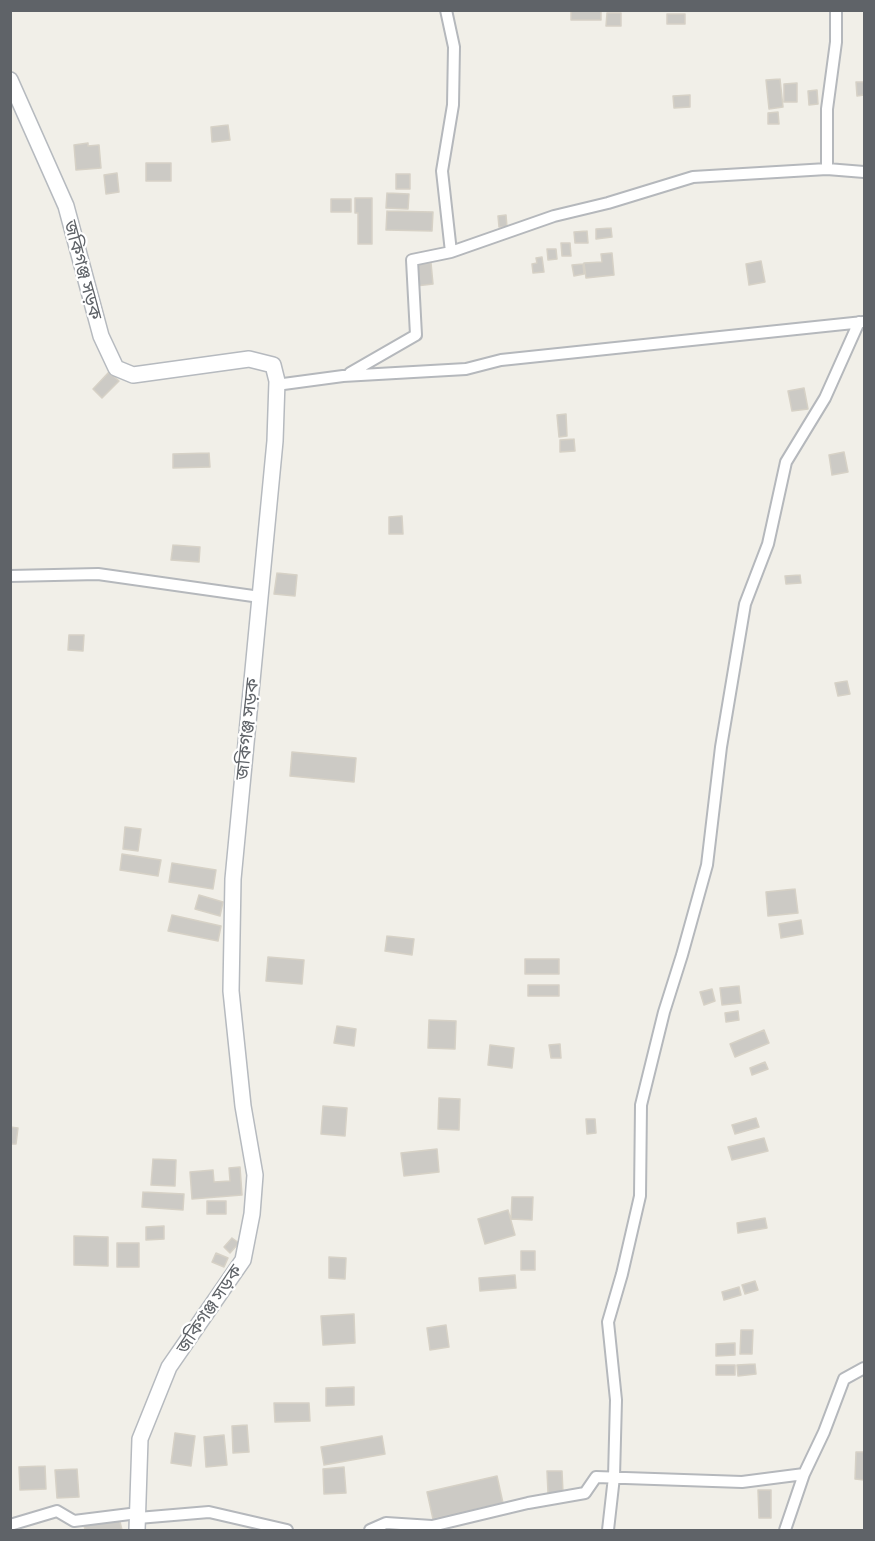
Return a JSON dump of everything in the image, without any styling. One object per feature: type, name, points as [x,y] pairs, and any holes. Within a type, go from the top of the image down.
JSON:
[{"type":"main road","name":"জকিগঞ্জ সড়ক","points":[[10,80],[66,206],[101,336],[116,368],[133,375],[249,359],[273,365],[277,383],[275,441],[233,879],[231,990],[243,1106],[255,1175],[252,1214],[243,1260],[169,1367],[140,1439],[138,1520]]},
{"type":"street","points":[[446,10],[454,47],[453,105],[442,171],[451,252]]},
{"type":"street","points":[[827,169],[826,109],[836,42],[836,10]]},
{"type":"street","points":[[277,383],[353,372],[416,335],[412,260],[451,252],[554,216],[608,203],[693,177],[827,169],[864,172]]},
{"type":"street","points":[[277,383],[343,376],[466,369],[501,360],[862,322]]},
{"type":"street","points":[[608,1530],[614,1477],[616,1400],[608,1322],[640,1196],[641,1105],[664,1012],[706,864],[721,747],[745,604],[768,544],[786,462],[825,398],[862,322]]},
{"type":"street","points":[[10,576],[98,574],[260,597]]},
{"type":"street","points":[[785,1530],[804,1474],[824,1432],[844,1379],[864,1368]]},
{"type":"street","points":[[370,1530],[386,1523],[432,1526],[528,1503],[585,1493],[596,1477],[742,1482],[804,1474]]},
{"type":"street","points":[[10,1525],[57,1510],[74,1521],[138,1520],[208,1512],[287,1530]]},
{"type":"building","points":[[571,10],[601,10],[601,20],[571,20]]},
{"type":"building","points":[[607,13],[621,13],[621,26],[606,26]]},
{"type":"building","points":[[667,14],[685,14],[685,24],[667,24]]},
{"type":"building","points":[[780,79],[783,107],[769,109],[766,80]]},
{"type":"building","points":[[856,82],[864,82],[864,95],[857,96]]},
{"type":"building","points":[[797,83],[797,102],[784,102],[784,84]]},
{"type":"building","points":[[817,90],[818,104],[809,105],[808,91]]},
{"type":"building","points":[[690,95],[690,107],[674,108],[673,96]]},
{"type":"building","points":[[778,112],[779,124],[768,124],[768,113]]},
{"type":"building","points":[[228,125],[230,140],[212,142],[211,127]]},
{"type":"building","points":[[88,143],[88,146],[99,145],[101,168],[76,170],[74,145]]},
{"type":"building","points":[[146,163],[171,163],[171,181],[146,181]]},
{"type":"building","points":[[117,173],[119,192],[106,194],[104,175]]},
{"type":"building","points":[[396,174],[410,174],[410,189],[396,189]]},
{"type":"building","points":[[387,193],[409,194],[408,209],[386,208]]},
{"type":"building","points":[[355,198],[372,198],[372,244],[358,244],[358,213],[355,213]]},
{"type":"building","points":[[331,199],[351,199],[351,212],[331,212]]},
{"type":"building","points":[[387,211],[433,212],[432,231],[386,230]]},
{"type":"building","points":[[506,215],[507,227],[499,227],[498,216]]},
{"type":"building","points":[[611,228],[612,237],[596,239],[596,229]]},
{"type":"building","points":[[587,231],[588,243],[575,243],[574,232]]},
{"type":"building","points":[[561,243],[570,243],[571,256],[562,256]]},
{"type":"building","points":[[547,249],[556,249],[557,259],[548,260]]},
{"type":"building","points":[[612,253],[614,275],[586,278],[584,263],[602,262],[601,254]]},
{"type":"building","points":[[542,257],[544,272],[533,273],[532,264],[537,263],[536,258]]},
{"type":"building","points":[[761,261],[765,282],[749,285],[746,264]]},
{"type":"building","points":[[431,263],[433,284],[416,286],[413,265]]},
{"type":"building","points":[[583,264],[584,274],[574,276],[572,265]]},
{"type":"building","points":[[109,372],[119,381],[102,398],[93,389]]},
{"type":"building","points":[[804,388],[808,409],[792,411],[788,391]]},
{"type":"building","points":[[566,414],[567,436],[559,437],[557,415]]},
{"type":"building","points":[[574,439],[575,451],[560,452],[560,440]]},
{"type":"building","points":[[844,452],[848,472],[832,475],[829,455]]},
{"type":"building","points":[[209,453],[210,467],[173,468],[173,454]]},
{"type":"building","points":[[402,516],[403,534],[389,534],[389,517]]},
{"type":"building","points":[[173,545],[200,547],[199,562],[171,560]]},
{"type":"building","points":[[277,573],[297,575],[295,596],[274,594]]},
{"type":"building","points":[[800,575],[801,583],[786,584],[785,576]]},
{"type":"building","points":[[69,635],[84,635],[83,651],[68,650]]},
{"type":"building","points":[[847,681],[850,694],[838,696],[835,683]]},
{"type":"building","points":[[292,752],[356,758],[354,782],[290,776]]},
{"type":"building","points":[[125,827],[141,829],[138,851],[123,849]]},
{"type":"building","points":[[122,854],[161,860],[158,876],[120,870]]},
{"type":"building","points":[[172,863],[216,870],[213,889],[169,882]]},
{"type":"building","points":[[795,889],[798,913],[768,916],[766,892]]},
{"type":"building","points":[[199,895],[223,902],[220,916],[195,909]]},
{"type":"building","points":[[172,915],[221,926],[218,941],[168,931]]},
{"type":"building","points":[[801,920],[803,934],[781,938],[779,924]]},
{"type":"building","points":[[387,936],[414,939],[412,955],[385,951]]},
{"type":"building","points":[[268,957],[304,960],[302,984],[266,981]]},
{"type":"building","points":[[525,959],[559,959],[559,974],[525,974]]},
{"type":"building","points":[[528,985],[559,985],[559,996],[528,996]]},
{"type":"building","points":[[739,986],[741,1003],[722,1005],[720,988]]},
{"type":"building","points":[[712,989],[715,1001],[704,1005],[700,992]]},
{"type":"building","points":[[738,1011],[739,1020],[726,1022],[725,1013]]},
{"type":"building","points":[[429,1020],[456,1021],[455,1049],[428,1048]]},
{"type":"building","points":[[337,1026],[356,1029],[354,1046],[334,1043]]},
{"type":"building","points":[[764,1030],[769,1043],[735,1057],[730,1044]]},
{"type":"building","points":[[560,1044],[561,1058],[551,1058],[549,1045]]},
{"type":"building","points":[[490,1045],[514,1048],[512,1068],[488,1065]]},
{"type":"building","points":[[765,1062],[768,1069],[752,1075],[750,1068]]},
{"type":"building","points":[[439,1098],[460,1099],[459,1130],[438,1129]]},
{"type":"building","points":[[323,1106],[347,1108],[345,1136],[321,1134]]},
{"type":"building","points":[[756,1118],[759,1127],[735,1134],[732,1125]]},
{"type":"building","points":[[586,1119],[595,1119],[596,1133],[587,1134]]},
{"type":"building","points":[[10,1127],[18,1128],[16,1144],[10,1144]]},
{"type":"building","points":[[764,1138],[768,1151],[732,1160],[728,1147]]},
{"type":"building","points":[[437,1149],[439,1172],[404,1176],[401,1153]]},
{"type":"building","points":[[153,1159],[176,1160],[175,1186],[151,1185]]},
{"type":"building","points":[[240,1167],[242,1195],[192,1199],[190,1172],[213,1170],[214,1182],[230,1181],[229,1168]]},
{"type":"building","points":[[143,1192],[184,1194],[183,1210],[142,1207]]},
{"type":"building","points":[[512,1197],[533,1197],[532,1220],[511,1219]]},
{"type":"building","points":[[207,1201],[226,1201],[226,1214],[207,1214]]},
{"type":"building","points":[[508,1210],[515,1235],[485,1244],[478,1219]]},
{"type":"building","points":[[765,1218],[767,1228],[738,1233],[737,1223]]},
{"type":"building","points":[[164,1226],[164,1239],[146,1240],[146,1227]]},
{"type":"building","points":[[74,1236],[108,1237],[108,1266],[74,1265]]},
{"type":"building","points":[[232,1238],[239,1243],[230,1253],[224,1247]]},
{"type":"building","points":[[117,1243],[139,1243],[139,1267],[117,1267]]},
{"type":"building","points":[[521,1251],[535,1251],[535,1270],[521,1270]]},
{"type":"building","points":[[216,1253],[228,1258],[224,1267],[212,1262]]},
{"type":"building","points":[[329,1257],[346,1258],[345,1279],[329,1278]]},
{"type":"building","points":[[515,1275],[516,1288],[480,1291],[479,1278]]},
{"type":"building","points":[[755,1281],[758,1290],[745,1294],[742,1285]]},
{"type":"building","points":[[739,1287],[741,1295],[724,1300],[722,1292]]},
{"type":"building","points":[[354,1314],[355,1343],[323,1345],[321,1316]]},
{"type":"building","points":[[446,1325],[449,1347],[430,1350],[427,1328]]},
{"type":"building","points":[[741,1330],[753,1330],[752,1354],[740,1354]]},
{"type":"building","points":[[735,1343],[735,1355],[716,1356],[716,1344]]},
{"type":"building","points":[[755,1364],[756,1374],[738,1376],[737,1365]]},
{"type":"building","points":[[716,1365],[735,1365],[735,1375],[716,1375]]},
{"type":"building","points":[[354,1387],[354,1405],[326,1406],[326,1388]]},
{"type":"building","points":[[274,1403],[309,1403],[310,1421],[275,1422]]},
{"type":"building","points":[[247,1425],[249,1452],[233,1453],[232,1426]]},
{"type":"building","points":[[175,1433],[195,1436],[191,1466],[171,1463]]},
{"type":"building","points":[[224,1435],[227,1465],[206,1467],[204,1437]]},
{"type":"building","points":[[382,1436],[385,1454],[324,1465],[321,1447]]},
{"type":"building","points":[[856,1452],[864,1452],[864,1480],[855,1479]]},
{"type":"building","points":[[45,1466],[46,1489],[20,1490],[19,1467]]},
{"type":"building","points":[[344,1467],[346,1493],[324,1494],[323,1469]]},
{"type":"building","points":[[77,1469],[79,1497],[57,1498],[55,1470]]},
{"type":"building","points":[[547,1471],[562,1471],[563,1493],[548,1493]]},
{"type":"building","points":[[497,1476],[503,1503],[433,1519],[427,1492]]},
{"type":"building","points":[[758,1490],[771,1490],[771,1518],[759,1518]]},
{"type":"building","points":[[119,1518],[122,1530],[85,1530],[84,1525]]}]
